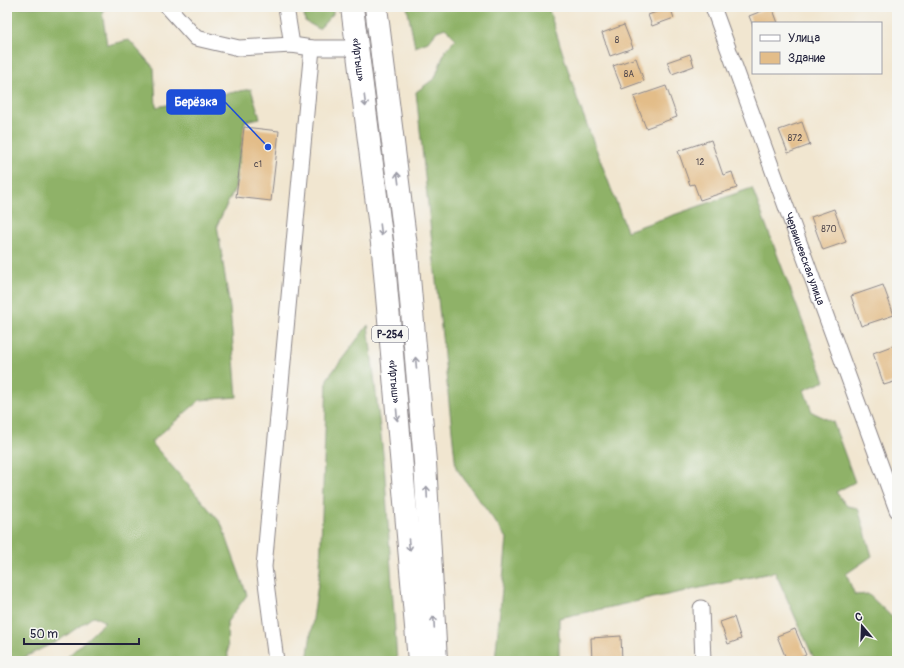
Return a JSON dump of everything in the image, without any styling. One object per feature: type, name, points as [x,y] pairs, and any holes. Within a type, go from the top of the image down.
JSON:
[{"type":"highway","name":"«Иртыш»","points":[[352,7],[383,250],[419,661]]},
{"type":"highway","name":"Р-254","points":[[376,7],[407,254],[425,462],[436,661]]},
{"type":"street","points":[[168,7],[196,38],[239,48],[292,45],[312,48],[358,48]]},
{"type":"street","points":[[286,7],[292,45]]},
{"type":"street","name":"Червишевская улица","points":[[712,7],[897,510]]},
{"type":"street","points":[[276,661],[264,567],[312,48]]},
{"type":"street","points":[[701,608],[703,661]]},
{"type":"green space","points":[[7,7],[108,7],[102,11],[107,45],[129,40],[154,68],[156,107],[251,89],[260,118],[245,121],[235,188],[217,225],[230,308],[237,397],[200,400],[151,442],[221,523],[247,595],[227,622],[228,661],[63,661],[105,622],[94,616],[61,639],[17,661],[7,661]]},
{"type":"green space","points":[[303,7],[333,7],[333,14],[319,29],[305,21]]},
{"type":"green space","points":[[407,7],[548,7],[578,101],[627,231],[752,188],[825,381],[804,390],[812,412],[833,422],[855,482],[836,492],[847,506],[858,508],[872,556],[846,574],[855,595],[868,594],[895,620],[897,624],[897,661],[815,661],[775,572],[559,618],[559,661],[495,661],[507,538],[456,468],[416,92],[435,78],[445,51],[456,39],[445,28],[437,31],[428,42],[415,47]]},
{"type":"green space","points":[[368,325],[384,462],[397,661],[307,661],[320,570],[327,379]]},
{"type":"building","points":[[619,7],[635,7],[621,13]]},
{"type":"building","points":[[670,7],[674,18],[652,26],[648,15]]},
{"type":"building","points":[[772,7],[778,22],[752,22],[752,24],[749,16]]},
{"type":"building","points":[[624,25],[633,48],[610,56],[602,33]]},
{"type":"building","points":[[690,54],[694,66],[672,74],[667,62]]},
{"type":"building","points":[[636,58],[644,81],[622,89],[613,66]]},
{"type":"building","points":[[666,86],[677,117],[646,128],[634,97]]},
{"type":"building","points":[[802,122],[810,145],[788,153],[779,130]]},
{"type":"building","points":[[244,127],[279,131],[271,201],[236,197]]},
{"type":"building","points":[[711,140],[723,175],[732,172],[737,188],[700,200],[694,184],[690,185],[678,151]]},
{"type":"building","points":[[834,209],[846,242],[823,250],[811,217]]},
{"type":"building","points":[[883,285],[894,315],[861,326],[851,296]]},
{"type":"building","points":[[897,344],[897,381],[884,385],[873,353]]},
{"type":"building","points":[[897,432],[897,446],[892,433]]},
{"type":"building","points":[[734,617],[741,639],[728,644],[720,622]]},
{"type":"building","points":[[795,629],[806,655],[792,661],[787,661],[777,636]]},
{"type":"building","points":[[621,636],[622,661],[592,661],[591,638]]},
{"type":"place","name":"Берёзка","points":[[268,147]]}]
